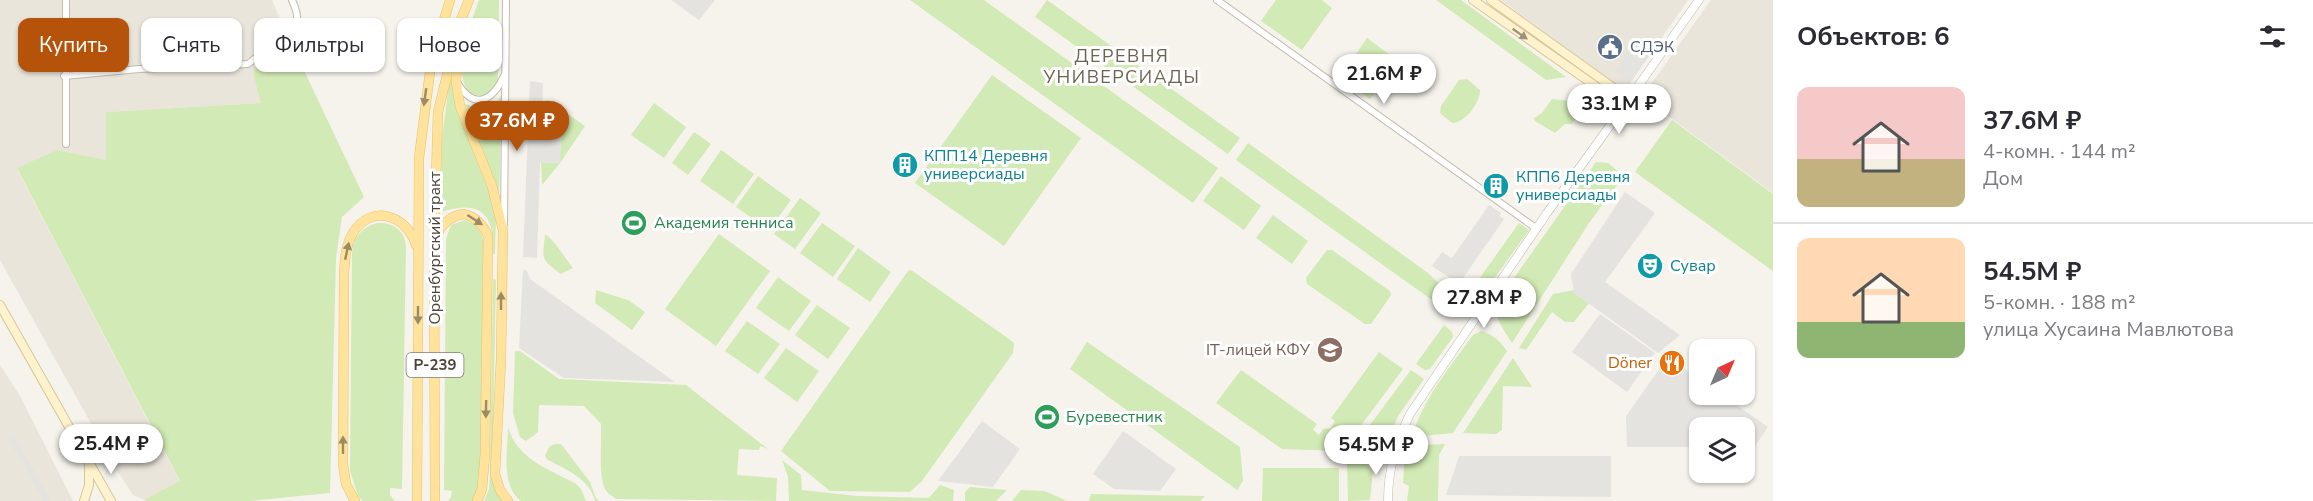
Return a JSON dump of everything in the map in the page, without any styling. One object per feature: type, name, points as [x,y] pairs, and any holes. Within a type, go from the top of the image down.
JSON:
[{"type":"main road","name":"Оренбургский тракт","points":[[417,501],[419,158],[431,63],[450,0]]},
{"type":"main road","name":"Оренбургский тракт","points":[[462,18],[469,0]]},
{"type":"main road","points":[[1473,0],[1626,103]]},
{"type":"main road","points":[[1491,0],[1626,103]]},
{"type":"main road","name":"Оренбургский тракт","points":[[435,501],[434,244],[438,112],[448,72]]},
{"type":"main road","points":[[457,72],[456,81],[465,119],[492,186],[503,230],[501,360],[495,474],[500,490],[508,501]]},
{"type":"main road","points":[[355,501],[346,484],[343,464],[346,248],[357,227],[368,218],[382,214],[391,215],[410,230],[418,257]]},
{"type":"main road","points":[[434,244],[442,226],[458,215],[464,214],[477,219],[488,236],[485,454],[482,489],[477,501]]},
{"type":"main road","points":[[0,305],[111,501]]},
{"type":"main road","points":[[84,501],[88,485],[89,461]]},
{"type":"street","points":[[66,0],[64,76],[66,144]]},
{"type":"street","points":[[64,76],[140,69],[248,64],[294,27],[298,21],[292,0]]},
{"type":"street","points":[[503,230],[506,0]]},
{"type":"street","points":[[1217,0],[1537,229]]},
{"type":"street","points":[[1388,501],[1393,454],[1410,414],[1699,0]]},
{"type":"street","points":[[456,81],[464,94],[471,99],[487,99],[494,93],[506,73]]},
{"type":"shaded area","points":[[0,0],[272,0],[279,18],[254,18],[253,73],[262,103],[106,112],[106,160],[57,150],[17,169],[180,482],[144,500],[133,495],[0,260]]},
{"type":"shaded area","points":[[671,0],[715,0],[699,20]]},
{"type":"shaded area","points":[[1501,0],[1688,0],[1629,85],[1624,87],[1618,86]]},
{"type":"shaded area","points":[[1711,0],[1773,0],[1773,193],[1642,97]]},
{"type":"shaded area","points":[[1654,39],[1658,42],[1630,82],[1615,71],[1632,46]]},
{"type":"shaded area","points":[[530,81],[543,83],[542,111],[561,111],[560,163],[540,163],[537,258],[523,257]]},
{"type":"shaded area","points":[[1625,192],[1655,213],[1605,282],[1680,335],[1658,353],[1574,293],[1571,274]]},
{"type":"shaded area","points":[[1489,205],[1501,213],[1499,216],[1504,219],[1459,284],[1432,266],[1442,252],[1452,258]]},
{"type":"shaded area","points":[[523,269],[527,271],[530,279],[675,382],[564,378],[519,348]]},
{"type":"shaded area","points":[[1600,314],[1655,353],[1627,392],[1572,352]]},
{"type":"shaded area","points":[[1668,357],[1689,372],[1689,405],[1736,405],[1754,417],[1689,417],[1689,447],[1627,447],[1626,416]]},
{"type":"shaded area","points":[[0,365],[20,396],[73,501],[0,501]]},
{"type":"shaded area","points":[[1755,418],[1768,427],[1755,446]]},
{"type":"shaded area","points":[[982,421],[1020,449],[993,487],[938,481]]},
{"type":"shaded area","points":[[1123,431],[1176,469],[1160,491],[1114,489],[1093,474]]},
{"type":"shaded area","points":[[14,435],[50,500],[44,501],[8,438]]},
{"type":"shaded area","points":[[1459,456],[1611,456],[1611,497],[1446,495]]},
{"type":"green space","points":[[479,0],[499,0],[499,18],[473,18]]},
{"type":"green space","points":[[910,0],[984,0],[1218,168],[1193,203]]},
{"type":"green space","points":[[1047,0],[1240,138],[1228,154],[1035,17]]},
{"type":"green space","points":[[1276,0],[1322,0],[1332,8],[1302,50],[1261,21]]},
{"type":"green space","points":[[1436,0],[1461,0],[1566,77],[1546,80]]},
{"type":"green space","points":[[1367,38],[1398,61],[1370,99],[1340,77]]},
{"type":"green space","points":[[254,71],[305,72],[364,197],[342,217],[336,258],[330,493],[250,501],[146,501],[144,500],[180,481],[17,168],[57,150],[106,160],[106,112],[261,103]]},
{"type":"green space","points":[[452,72],[456,107],[492,200],[496,217],[495,254],[493,254],[491,229],[483,213],[466,207],[441,212],[442,139]]},
{"type":"green space","points":[[463,72],[498,72],[498,84],[490,94],[475,95],[466,88]]},
{"type":"green space","points":[[992,75],[1081,138],[1004,246],[915,183]]},
{"type":"green space","points":[[1467,79],[1480,90],[1477,101],[1467,116],[1452,123],[1440,113],[1441,106],[1459,80]]},
{"type":"green space","points":[[502,93],[499,194],[465,104],[476,107],[491,105]]},
{"type":"green space","points":[[1552,99],[1572,101],[1582,108],[1572,124],[1565,124],[1555,133],[1535,121],[1534,118],[1542,113]]},
{"type":"green space","points":[[548,100],[585,126],[560,163],[561,111],[542,111],[541,102]]},
{"type":"green space","points":[[654,103],[686,127],[664,158],[631,135]]},
{"type":"green space","points":[[1672,120],[1773,194],[1773,271],[1635,172]]},
{"type":"green space","points":[[694,132],[711,144],[688,175],[672,163]]},
{"type":"green space","points":[[1248,143],[1428,273],[1448,292],[1439,305],[1236,160]]},
{"type":"green space","points":[[721,150],[754,174],[733,204],[700,181]]},
{"type":"green space","points":[[1596,162],[1608,163],[1624,176],[1589,223],[1512,343],[1498,318],[1497,302]]},
{"type":"green space","points":[[541,163],[560,163],[542,185]]},
{"type":"green space","points":[[758,176],[791,200],[769,230],[736,207]]},
{"type":"green space","points":[[1221,176],[1261,206],[1244,230],[1203,201]]},
{"type":"green space","points":[[800,198],[821,213],[795,249],[774,234]]},
{"type":"green space","points":[[1273,215],[1308,241],[1292,264],[1256,238]]},
{"type":"green space","points":[[465,220],[478,226],[483,239],[481,485],[473,501],[448,501],[452,491],[444,490],[446,239],[451,225]]},
{"type":"green space","points":[[377,223],[397,228],[406,246],[402,489],[390,488],[390,495],[395,501],[363,501],[358,496],[350,471],[352,252],[360,233]]},
{"type":"green space","points":[[822,223],[855,246],[833,277],[800,253]]},
{"type":"green space","points":[[1519,223],[1529,230],[1479,300],[1469,293]]},
{"type":"green space","points":[[545,234],[573,268],[561,274],[549,265],[543,253]]},
{"type":"green space","points":[[719,234],[770,271],[716,346],[665,309]]},
{"type":"green space","points":[[858,248],[891,272],[870,302],[837,279]]},
{"type":"green space","points":[[1327,250],[1332,250],[1390,291],[1391,295],[1371,324],[1365,324],[1307,284],[1306,278]]},
{"type":"green space","points":[[911,270],[1014,343],[1013,353],[922,481],[910,492],[830,491],[781,451],[908,271]]},
{"type":"green space","points":[[778,277],[811,301],[789,331],[756,308]]},
{"type":"green space","points":[[493,279],[496,280],[492,476],[502,501],[484,501],[489,489],[490,476]]},
{"type":"green space","points":[[596,290],[628,300],[645,312],[632,330],[595,303]]},
{"type":"green space","points":[[1574,290],[1574,293],[1589,303],[1574,322],[1565,322],[1552,312],[1526,350],[1519,348],[1553,294]]},
{"type":"green space","points":[[817,305],[850,328],[828,359],[795,335]]},
{"type":"green space","points":[[747,321],[780,344],[758,374],[725,351]]},
{"type":"green space","points":[[1444,325],[1452,332],[1453,337],[1430,369],[1425,370],[1416,364]]},
{"type":"green space","points":[[1481,331],[1496,338],[1507,351],[1453,433],[1412,437],[1423,410],[1438,384],[1473,335]]},
{"type":"green space","points":[[1087,342],[1240,447],[1243,481],[1237,490],[1070,369]]},
{"type":"green space","points":[[786,348],[819,371],[797,402],[764,378]]},
{"type":"green space","points":[[515,351],[520,351],[559,379],[686,385],[768,449],[760,446],[759,450],[739,449],[737,475],[777,478],[776,501],[616,499],[606,490],[603,482],[601,424],[584,406],[539,405],[538,432],[526,441],[520,437],[513,413]]},
{"type":"green space","points":[[1379,352],[1403,369],[1342,451],[1282,449],[1216,403],[1241,370],[1317,424],[1313,430],[1319,435],[1323,429],[1331,428],[1335,421],[1331,418]]},
{"type":"green space","points":[[1513,358],[1532,387],[1503,386],[1502,430],[1496,434],[1463,433]]},
{"type":"green space","points":[[1411,370],[1424,379],[1398,416],[1386,446],[1379,452],[1349,453]]},
{"type":"green space","points":[[508,427],[512,438],[526,455],[544,468],[575,483],[581,489],[586,501],[521,501],[514,494],[508,477]]},
{"type":"green space","points":[[561,444],[590,482],[599,501],[595,501],[588,487],[577,476],[548,460],[545,456],[549,447]]},
{"type":"green space","points":[[1445,444],[1439,455],[1438,501],[1407,501],[1409,486],[1403,483],[1404,465],[1409,451],[1420,445]]},
{"type":"green space","points":[[782,460],[801,475],[802,490],[857,496],[929,498],[940,485],[954,490],[953,501],[789,501],[788,477]]},
{"type":"green space","points":[[1366,463],[1373,471],[1370,500],[1348,501],[1347,464]]},
{"type":"green space","points":[[1263,468],[1339,468],[1339,501],[1262,501]]},
{"type":"green space","points":[[970,487],[1007,490],[996,501],[965,501],[965,492]]},
{"type":"green space","points":[[1021,490],[1045,491],[1067,501],[1012,501]]},
{"type":"green space","points":[[1091,494],[1205,496],[1200,501],[1089,501]]},
{"type":"place","name":"СДЭК","points":[[1610,47]]},
{"type":"place","name":"КПП14 Деревня универсиады","points":[[905,165]]},
{"type":"place","name":"КПП6 Деревня универсиады","points":[[1496,186]]},
{"type":"place","name":"Академия тенниса","points":[[634,223]]},
{"type":"place","name":"Сувар","points":[[1650,266]]},
{"type":"place","name":"IT-лицей КФУ","points":[[1330,350]]},
{"type":"place","name":"Döner","points":[[1672,363]]},
{"type":"place","name":"Буревестник","points":[[1047,417]]},
{"type":"district","name":"ДЕРЕВНЯ УНИВЕРСИАДЫ","points":[[1122,66]]}]
